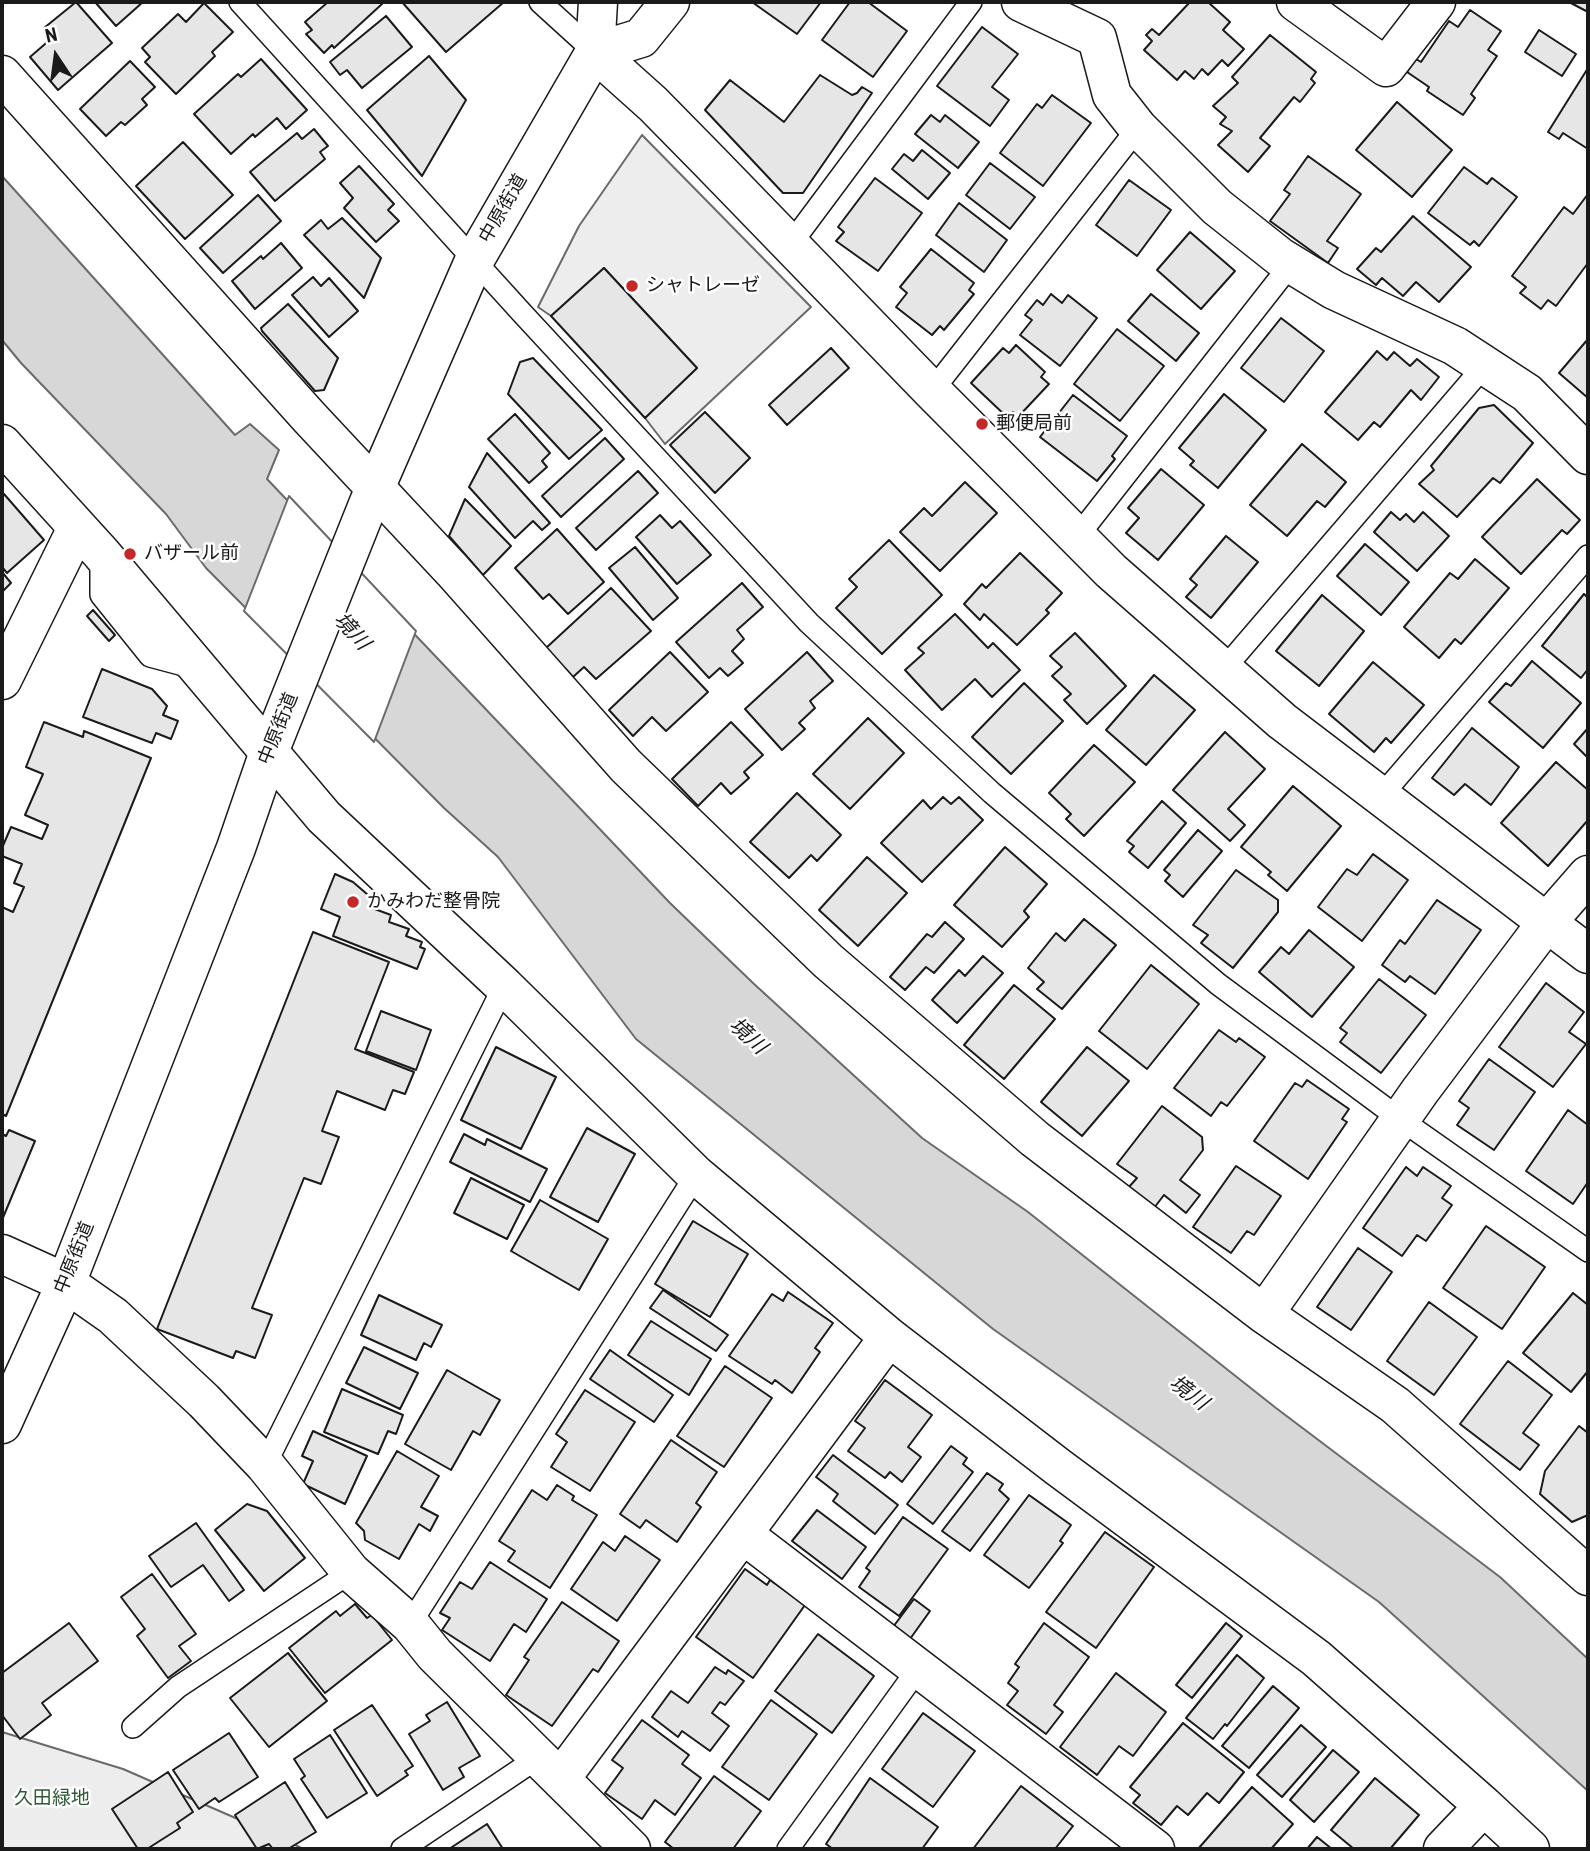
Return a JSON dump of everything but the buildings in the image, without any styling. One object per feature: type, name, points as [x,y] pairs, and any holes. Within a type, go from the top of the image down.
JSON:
[{"type":"street","name":"中原街道","points":[[2,1424],[66,1283],[236,848],[276,735],[373,495],[474,261],[595,52],[598,2]]},
{"type":"street","points":[[595,52],[641,38],[670,2]]},
{"type":"street","points":[[1021,2],[1097,38],[1112,95],[1138,128],[1217,207],[1292,264],[1334,290],[1455,346],[1527,393],[1588,455]]},
{"type":"street","points":[[1296,2],[1386,67],[1436,2]]},
{"type":"street","points":[[595,52],[653,104],[1111,571],[1282,721],[1588,954]]},
{"type":"street","points":[[2,75],[317,426],[373,495],[453,570],[625,766],[828,961],[1034,1139],[1264,1314],[1395,1405],[1588,1576]]},
{"type":"street","points":[[2,444],[89,540],[200,670],[276,735],[324,817],[505,986],[696,1175],[890,1337],[1058,1467],[1316,1658],[1530,1849]]},
{"type":"street","points":[[2,680],[89,540]]},
{"type":"street","points":[[1264,1314],[1400,1119],[1547,922],[1588,875]]},
{"type":"street","points":[[2,1254],[66,1283],[113,1316],[204,1401],[265,1465],[351,1572],[410,1624],[435,1655],[631,1849]]},
{"type":"street","points":[[550,1768],[744,1535],[890,1337]]},
{"type":"street","points":[[744,1535],[1148,1847]]},
{"type":"street","points":[[1443,1849],[1484,1806]]},
{"type":"lane","points":[[240,2],[474,261],[808,623],[992,793],[1218,985],[1400,1119],[1588,1251]]},
{"type":"lane","points":[[540,2],[595,52]]},
{"type":"lane","points":[[790,245],[971,2]]},
{"type":"lane","points":[[932,391],[1138,128]]},
{"type":"lane","points":[[1077,537],[1292,264]]},
{"type":"lane","points":[[1223,670],[1485,365]]},
{"type":"lane","points":[[1381,796],[1588,556]]},
{"type":"lane","points":[[265,1465],[505,986]]},
{"type":"lane","points":[[410,1624],[696,1175]]},
{"type":"lane","points":[[133,1727],[178,1687],[351,1572]]},
{"type":"lane","points":[[788,1849],[918,1669]]},
{"type":"lane","points":[[402,1849],[550,1768]]},
{"type":"shaded area","points":[[642,135],[811,307],[665,444],[645,418],[697,368],[604,268],[551,316],[538,307],[579,226]]},
{"type":"shaded area","name":"久田緑地","points":[[2,1732],[123,1769],[303,1849],[2,1849]]},
{"type":"water","name":"境川","points":[[2,176],[235,435],[250,424],[279,450],[267,479],[670,903],[753,983],[922,1138],[1028,1212],[1276,1408],[1500,1577],[1588,1659],[1588,1791],[1379,1602],[993,1329],[636,1039],[498,857],[444,808],[206,568],[166,514],[2,340]]},
{"type":"pier","points":[[289,496],[416,631],[374,742],[244,611]]},
{"type":"place","name":"シャトレーゼ","points":[[632,286]]},
{"type":"place","name":"郵便局前","points":[[982,424]]},
{"type":"place","name":"バザール前","points":[[130,554]]},
{"type":"place","name":"かみわだ整骨院","points":[[353,902]]}]
